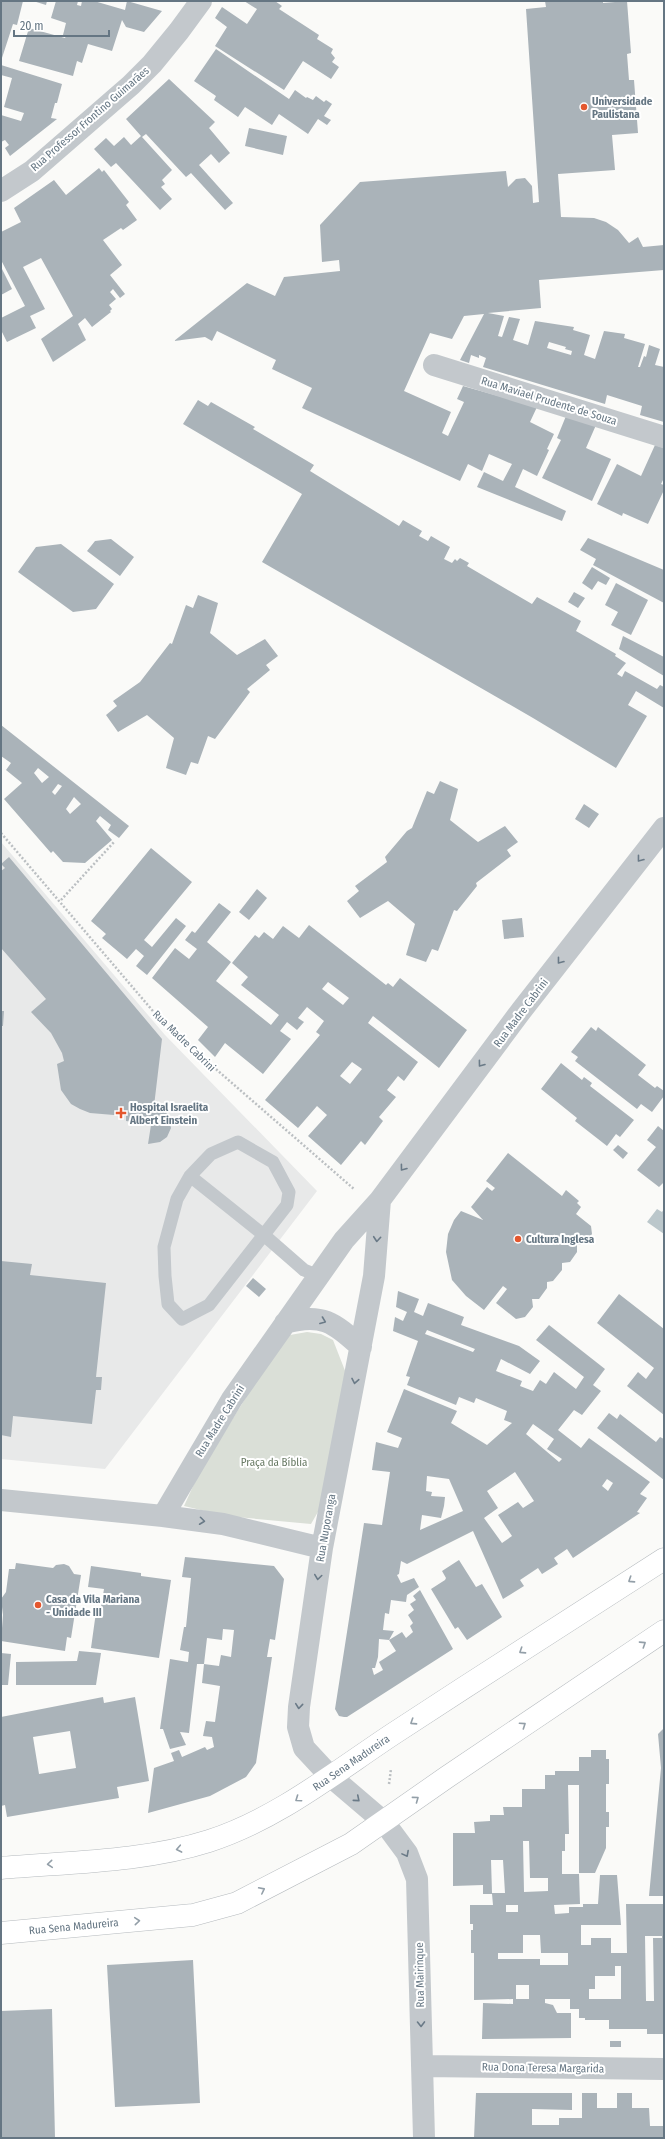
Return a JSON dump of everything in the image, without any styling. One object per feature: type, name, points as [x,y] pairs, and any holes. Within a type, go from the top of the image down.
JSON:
[{"type":"main road","name":"Rua Sena Madureira","points":[[1,1868],[128,1857],[182,1849],[232,1833],[295,1801],[395,1733],[664,1559]]},
{"type":"main road","name":"Rua Sena Madureira","points":[[1,1933],[193,1915],[237,1903],[352,1844],[447,1777],[664,1630]]},
{"type":"street","name":"Rua Professor Frontino Guimarães","points":[[1,191],[32,171],[131,85],[175,37],[201,1]]},
{"type":"street","name":"Rua Maviael Prudente de Souza","points":[[434,365],[664,437]]},
{"type":"street","name":"Rua Madre Cabrini","points":[[163,1516],[232,1399],[344,1240],[380,1200],[521,1011],[664,828]]},
{"type":"street","name":"Rua Nuporanga","points":[[380,1200],[374,1276],[322,1548],[299,1707],[298,1727],[304,1748],[330,1776],[384,1822]]},
{"type":"street","points":[[285,1323],[307,1317],[317,1318],[343,1330],[361,1347]]},
{"type":"street","points":[[1,1500],[163,1516],[223,1524],[322,1548]]},
{"type":"street","name":"Rua Mairinque","points":[[384,1822],[407,1853],[417,1879],[424,2138]]},
{"type":"street","name":"Rua Dona Teresa Margarida","points":[[422,2066],[664,2070]]},
{"type":"lane","points":[[238,1142],[273,1162],[289,1192],[287,1205],[265,1236],[209,1305],[182,1319],[168,1304],[164,1248],[177,1199],[190,1176],[211,1154],[238,1142]]},
{"type":"lane","points":[[190,1176],[265,1236],[304,1270],[319,1276]]},
{"type":"path","name":"Rua Madre Cabrini","points":[[1,833],[61,900],[164,1024],[353,1189],[380,1200]]},
{"type":"path","points":[[61,900],[115,841]]},
{"type":"path","points":[[384,1822],[395,1733]]},
{"type":"shaded area","name":"Hospital Israelita Albert Einstein","points":[[1,842],[165,1035],[317,1191],[105,1469],[1,1459]]},
{"type":"shaded area","points":[[657,1209],[662,1212],[664,1209],[664,1234],[647,1222]]},
{"type":"green space","name":"Praça da Bíblia","points":[[307,1332],[321,1334],[333,1340],[351,1386],[326,1498],[311,1524],[226,1516],[184,1506],[199,1473],[278,1346],[290,1335]]},
{"type":"building","points":[[1,1],[23,1],[17,25],[13,24],[1,61]]},
{"type":"building","points":[[33,1],[47,1],[46,5]]},
{"type":"building","points":[[56,1],[78,1],[77,5],[81,6],[82,1],[94,1],[125,10],[127,1],[162,11],[144,32],[126,27],[122,20],[112,51],[88,44],[82,63],[77,61],[73,76],[19,61],[29,28],[65,38],[66,36],[63,35],[66,23],[51,18]]},
{"type":"building","points":[[244,1],[275,1],[282,6],[279,9],[319,35],[317,39],[333,49],[331,53],[335,58],[332,62],[339,67],[331,79],[303,61],[284,90],[215,46],[227,27],[215,18],[222,7],[247,24],[257,9]]},
{"type":"building","points":[[545,1],[603,1],[603,3],[627,1],[631,53],[627,54],[629,80],[634,80],[638,133],[612,135],[615,170],[558,174],[561,217],[594,218],[606,222],[618,230],[629,243],[638,237],[643,247],[664,245],[664,270],[539,280],[541,308],[488,313],[504,316],[498,336],[502,337],[509,317],[520,319],[513,340],[528,345],[535,321],[574,327],[573,330],[590,335],[584,355],[595,359],[604,331],[625,334],[624,338],[645,344],[638,367],[640,367],[644,356],[646,357],[649,345],[660,349],[655,365],[664,367],[664,422],[640,415],[642,406],[607,395],[605,404],[483,367],[486,358],[479,355],[479,358],[471,355],[469,363],[460,360],[484,314],[464,316],[452,339],[430,333],[404,391],[451,412],[442,433],[448,436],[464,402],[457,399],[463,386],[537,407],[530,422],[554,434],[547,449],[549,450],[537,476],[523,469],[515,487],[566,511],[562,521],[477,487],[484,472],[503,481],[512,464],[489,454],[482,471],[468,464],[460,481],[302,408],[312,388],[272,369],[276,360],[217,331],[212,341],[205,337],[174,341],[247,283],[275,296],[284,277],[340,271],[339,260],[322,262],[320,225],[360,182],[506,171],[508,187],[516,179],[525,178],[532,186],[533,203],[539,202],[526,9],[546,7]],"holes":[[[549,342],[566,347],[565,349],[572,351],[571,355],[547,348]]]},
{"type":"building","points":[[216,49],[289,99],[295,90],[306,98],[307,97],[313,100],[316,96],[324,102],[326,100],[332,104],[324,116],[331,120],[327,125],[318,119],[308,134],[279,114],[272,125],[245,107],[238,117],[214,100],[216,96],[194,81]]},
{"type":"building","points":[[1,65],[62,84],[51,118],[57,119],[10,156],[5,148],[9,145],[5,140],[1,142],[1,115],[21,121],[24,113],[4,107],[12,78],[1,75]]},
{"type":"building","points":[[169,79],[215,122],[209,128],[230,153],[219,163],[211,154],[199,165],[233,203],[225,210],[191,173],[186,177],[146,134],[142,137],[172,170],[162,180],[165,184],[161,187],[172,199],[160,210],[116,163],[111,167],[94,149],[106,138],[114,146],[124,137],[131,145],[141,136],[126,119]]},
{"type":"building","points":[[249,128],[287,136],[283,155],[245,146]]},
{"type":"building","points":[[99,168],[102,172],[104,170],[129,202],[126,205],[137,220],[123,230],[121,228],[103,240],[122,265],[110,275],[125,294],[120,298],[113,289],[110,292],[116,299],[109,305],[112,309],[110,311],[111,312],[92,327],[85,318],[78,324],[86,340],[53,362],[41,339],[73,316],[41,258],[23,267],[45,309],[30,316],[36,328],[7,342],[1,330],[1,318],[25,306],[1,260],[1,232],[21,222],[14,208],[54,180],[66,195]]},
{"type":"building","points":[[1,267],[12,289],[1,295]]},
{"type":"building","points":[[198,400],[208,406],[211,402],[255,427],[253,429],[314,465],[310,471],[399,526],[403,520],[422,531],[419,536],[428,541],[431,536],[450,547],[444,559],[452,563],[455,559],[457,561],[460,558],[469,563],[467,566],[532,604],[537,597],[581,621],[576,631],[616,654],[615,656],[626,663],[617,674],[622,677],[625,671],[657,689],[660,685],[664,687],[664,708],[636,691],[628,705],[647,716],[616,768],[533,718],[262,562],[302,494],[183,424]]},
{"type":"building","points":[[566,416],[596,425],[586,448],[611,459],[592,501],[542,478],[561,440],[557,438]]},
{"type":"building","points":[[655,445],[664,448],[664,478],[661,484],[664,485],[664,490],[648,524],[623,513],[622,516],[597,504],[617,464],[641,476]]},
{"type":"building","points":[[588,538],[664,570],[664,603],[593,565],[596,559],[580,550]]},
{"type":"building","points":[[111,539],[134,557],[120,576],[87,551],[95,541]]},
{"type":"building","points":[[61,544],[114,584],[96,609],[73,612],[18,572],[36,547]]},
{"type":"building","points":[[592,567],[610,578],[606,585],[598,581],[592,590],[582,583]]},
{"type":"building","points":[[616,583],[648,600],[631,635],[611,625],[618,612],[605,605]]},
{"type":"building","points":[[574,592],[585,598],[578,608],[568,602]]},
{"type":"building","points":[[198,595],[218,603],[210,633],[237,655],[265,639],[278,656],[266,665],[270,670],[247,689],[250,692],[215,739],[208,736],[198,764],[191,762],[186,775],[166,768],[174,738],[147,715],[118,732],[106,715],[117,706],[113,701],[140,682],[170,643],[172,644],[186,605],[193,608]]},
{"type":"building","points":[[623,636],[664,657],[664,676],[619,649]]},
{"type":"building","points":[[1,725],[129,826],[119,838],[108,830],[111,825],[100,816],[96,821],[112,840],[85,863],[63,862],[53,851],[51,853],[4,799],[22,783],[6,770],[11,763],[1,756]],"holes":[[[38,768],[49,777],[42,783],[34,773]],[[58,784],[62,786],[55,795],[52,792]],[[74,797],[81,804],[70,814],[66,809]]]},
{"type":"building","points":[[440,781],[458,789],[450,820],[478,842],[505,826],[518,842],[507,850],[511,856],[476,883],[477,886],[457,911],[454,910],[438,951],[432,949],[426,962],[406,955],[415,924],[388,901],[360,918],[347,901],[359,891],[355,886],[387,862],[385,857],[407,831],[412,828],[427,791],[434,794]]},
{"type":"building","points":[[584,804],[599,814],[589,828],[575,819]]},
{"type":"building","points":[[151,848],[192,882],[144,940],[152,947],[176,918],[186,926],[147,975],[136,966],[144,956],[136,949],[127,959],[102,938],[106,934],[91,921]]},
{"type":"building","points":[[9,857],[162,1039],[154,1106],[161,1107],[167,1113],[171,1128],[167,1137],[160,1142],[148,1144],[151,1125],[126,1121],[126,1116],[90,1113],[71,1104],[61,1090],[57,1064],[64,1061],[62,1053],[51,1033],[31,1012],[46,999],[1,948],[1,871],[5,868],[1,864]]},
{"type":"building","points":[[257,889],[267,898],[249,920],[239,912]]},
{"type":"building","points":[[219,903],[231,912],[207,942],[231,962],[216,981],[271,1025],[279,1015],[241,985],[248,977],[232,963],[255,935],[259,938],[264,932],[273,939],[283,926],[299,938],[309,925],[386,985],[388,983],[393,987],[400,978],[467,1030],[439,1068],[373,1016],[368,1023],[418,1062],[404,1081],[398,1076],[387,1090],[396,1097],[379,1117],[383,1121],[365,1145],[361,1141],[341,1165],[308,1136],[327,1115],[317,1106],[298,1128],[265,1100],[320,1035],[316,1032],[324,1021],[307,1007],[298,1018],[304,1022],[297,1030],[287,1022],[280,1031],[291,1039],[263,1074],[225,1043],[215,1057],[198,1040],[208,1027],[152,978],[175,948],[189,959],[197,949],[185,940],[192,931],[195,933]],"holes":[[[328,982],[349,998],[343,1005],[322,989]],[[352,1062],[362,1069],[350,1084],[340,1076]]]},
{"type":"building","points":[[522,918],[524,937],[504,939],[502,920]]},
{"type":"building","points":[[1,1011],[4,1011],[3,1026],[1,1026]]},
{"type":"building","points":[[591,1027],[596,1031],[598,1027],[646,1065],[638,1075],[655,1088],[657,1086],[664,1091],[664,1096],[652,1112],[641,1104],[637,1109],[575,1061],[578,1057],[571,1052]]},
{"type":"building","points":[[561,1063],[582,1080],[584,1077],[592,1083],[590,1086],[634,1120],[620,1137],[616,1134],[607,1146],[575,1121],[577,1118],[541,1089]]},
{"type":"building","points":[[658,1126],[664,1131],[664,1182],[659,1187],[637,1170],[656,1147],[647,1140]]},
{"type":"building","points":[[618,1145],[628,1153],[623,1159],[613,1150]]},
{"type":"building","name":"Cultura Inglesa","points":[[508,1153],[562,1196],[566,1190],[579,1201],[577,1203],[581,1207],[576,1214],[591,1226],[592,1234],[584,1244],[577,1245],[577,1252],[570,1262],[562,1263],[562,1270],[553,1281],[547,1282],[547,1288],[539,1299],[532,1299],[533,1307],[525,1317],[516,1319],[496,1303],[507,1289],[503,1286],[484,1310],[466,1296],[452,1280],[446,1252],[448,1234],[454,1220],[461,1211],[483,1220],[471,1207],[487,1187],[492,1191],[495,1188],[486,1181]]},
{"type":"building","points":[[1,1261],[32,1264],[30,1275],[106,1283],[96,1377],[102,1377],[101,1390],[96,1390],[92,1424],[13,1416],[11,1437],[1,1435]]},
{"type":"building","points":[[253,1278],[266,1289],[259,1297],[246,1286]]},
{"type":"building","points":[[398,1291],[419,1299],[414,1312],[423,1316],[428,1303],[464,1317],[461,1325],[519,1346],[540,1361],[530,1374],[501,1359],[496,1371],[522,1381],[520,1386],[533,1391],[540,1380],[546,1384],[554,1372],[576,1389],[584,1377],[536,1340],[549,1325],[605,1369],[593,1385],[601,1391],[582,1415],[574,1410],[558,1430],[581,1448],[589,1438],[650,1482],[640,1494],[647,1498],[637,1512],[640,1513],[573,1558],[567,1549],[554,1558],[558,1564],[542,1574],[538,1568],[520,1580],[524,1586],[503,1599],[473,1531],[407,1564],[401,1561],[399,1574],[397,1575],[401,1583],[414,1578],[419,1587],[407,1595],[406,1602],[391,1600],[389,1614],[385,1613],[383,1630],[394,1631],[389,1640],[402,1632],[406,1638],[413,1632],[410,1626],[413,1623],[408,1615],[414,1610],[410,1604],[416,1600],[413,1596],[420,1590],[453,1649],[347,1717],[339,1716],[335,1709],[364,1523],[382,1525],[390,1472],[372,1470],[376,1442],[398,1448],[402,1438],[387,1432],[404,1389],[457,1411],[451,1423],[487,1445],[512,1423],[504,1420],[507,1411],[476,1398],[474,1403],[459,1397],[456,1405],[407,1385],[410,1377],[406,1376],[418,1341],[393,1331],[395,1317],[403,1321],[407,1312],[396,1307]],"holes":[[[427,1330],[475,1349],[473,1352],[425,1334]],[[533,1424],[554,1439],[547,1449],[562,1459],[559,1462],[526,1434]],[[515,1472],[534,1501],[523,1508],[518,1502],[498,1515],[512,1536],[502,1543],[484,1518],[498,1508],[487,1491]],[[427,1476],[449,1479],[463,1511],[420,1530],[422,1515],[441,1518],[445,1497],[431,1496],[432,1492],[426,1491]],[[607,1479],[613,1483],[608,1491],[602,1486]],[[379,1639],[389,1640],[396,1651],[379,1662],[383,1670],[374,1675],[372,1668],[375,1668],[378,1657]]]},
{"type":"building","points":[[619,1294],[664,1329],[664,1415],[627,1386],[638,1372],[646,1379],[654,1368],[597,1323]]},
{"type":"building","points":[[609,1413],[617,1419],[620,1414],[656,1442],[660,1437],[664,1439],[664,1480],[597,1428]]},
{"type":"building","points":[[185,1557],[274,1566],[284,1579],[275,1640],[270,1639],[267,1657],[272,1657],[256,1763],[246,1777],[210,1796],[148,1813],[154,1768],[174,1761],[171,1753],[179,1750],[182,1757],[205,1747],[207,1750],[214,1747],[212,1737],[203,1736],[206,1721],[215,1722],[220,1686],[202,1683],[204,1664],[197,1664],[189,1733],[180,1732],[186,1745],[170,1749],[163,1729],[160,1729],[170,1659],[188,1662],[189,1652],[180,1650],[184,1627],[186,1627],[191,1578],[182,1577]],"holes":[[[223,1629],[234,1630],[231,1657],[221,1655],[219,1666],[204,1664],[207,1638],[222,1640]]]},
{"type":"building","points":[[459,1560],[476,1587],[482,1584],[502,1617],[467,1640],[458,1627],[455,1629],[431,1589],[445,1580],[446,1578],[442,1571]]},
{"type":"building","name":"Casa da Vila Mariana - Unidade III","points":[[16,1563],[53,1568],[56,1565],[64,1564],[69,1566],[74,1574],[81,1575],[71,1638],[67,1637],[65,1651],[1,1641],[3,1615],[1,1599],[6,1592],[9,1569],[15,1569]]},
{"type":"building","points":[[91,1566],[141,1573],[141,1576],[171,1580],[159,1658],[91,1648],[96,1612],[100,1613],[104,1589],[88,1587]]},
{"type":"building","points":[[79,1651],[101,1653],[96,1685],[16,1685],[16,1662],[77,1661]]},
{"type":"building","points":[[1,1653],[11,1654],[8,1685],[1,1685]]},
{"type":"building","points":[[103,1697],[104,1703],[135,1697],[149,1781],[117,1787],[119,1798],[7,1817],[5,1805],[1,1806],[1,1717]],"holes":[[[70,1731],[76,1768],[39,1774],[33,1737]]]},
{"type":"building","points":[[664,1728],[664,1896],[649,1896],[661,1768],[658,1734]]},
{"type":"building","points":[[591,1750],[606,1750],[606,1759],[609,1759],[609,1784],[606,1784],[606,1812],[609,1812],[609,1827],[606,1827],[606,1848],[595,1873],[579,1873],[579,1785],[568,1785],[569,1834],[565,1834],[565,1851],[562,1851],[562,1874],[579,1874],[580,1904],[554,1905],[555,1914],[569,1913],[569,1907],[583,1907],[583,1904],[598,1904],[600,1875],[617,1875],[621,1925],[581,1925],[581,1945],[591,1945],[591,1938],[611,1938],[611,1953],[627,1953],[626,1904],[664,1904],[664,2034],[647,2034],[647,2029],[609,2029],[609,2020],[585,2020],[585,2018],[579,2018],[579,2009],[570,2009],[570,1999],[545,1999],[545,2003],[553,2005],[557,2013],[571,2013],[571,2038],[482,2039],[483,2003],[513,2004],[513,1999],[474,2000],[474,1953],[471,1953],[471,1930],[473,1930],[473,1924],[470,1924],[470,1905],[493,1905],[492,1894],[483,1894],[483,1885],[453,1886],[453,1833],[475,1833],[474,1822],[490,1821],[490,1815],[504,1815],[503,1807],[522,1807],[522,1789],[545,1789],[545,1775],[555,1775],[555,1771],[579,1771],[579,1757],[591,1757]],"holes":[[[523,1841],[529,1841],[530,1878],[548,1878],[548,1891],[524,1892]],[[491,1860],[503,1860],[505,1893],[492,1893]],[[506,1905],[518,1905],[518,1912],[506,1912]],[[523,1935],[540,1935],[541,1953],[568,1953],[568,1965],[540,1965],[540,1959],[498,1959],[498,1953],[523,1953]],[[645,1936],[662,1936],[662,1938],[653,1938],[654,2001],[646,2001]],[[615,1966],[621,1966],[621,1999],[589,1999],[589,1989],[595,1989],[595,1976],[615,1976]],[[516,1985],[529,1985],[529,1999],[516,1999]]]},
{"type":"building","points":[[193,1960],[200,2103],[115,2107],[107,1965]]},
{"type":"building","points":[[52,2009],[55,2138],[1,2138],[1,2011]]},
{"type":"building","points":[[610,2041],[621,2041],[621,2047],[610,2047]]},
{"type":"building","points":[[476,2093],[572,2093],[572,2110],[532,2109],[532,2125],[559,2125],[559,2118],[582,2118],[582,2093],[597,2093],[597,2108],[617,2108],[617,2093],[632,2093],[632,2108],[649,2108],[650,2126],[664,2126],[664,2138],[474,2138]]},
{"type":"place","name":"Universidade Paulistana","points":[[584,107]]},
{"type":"place","name":"Hospital Israelita Albert Einstein","points":[[121,1113]]},
{"type":"place","name":"Cultura Inglesa","points":[[518,1239]]},
{"type":"place","name":"Casa da Vila Mariana - Unidade III","points":[[38,1605]]}]
